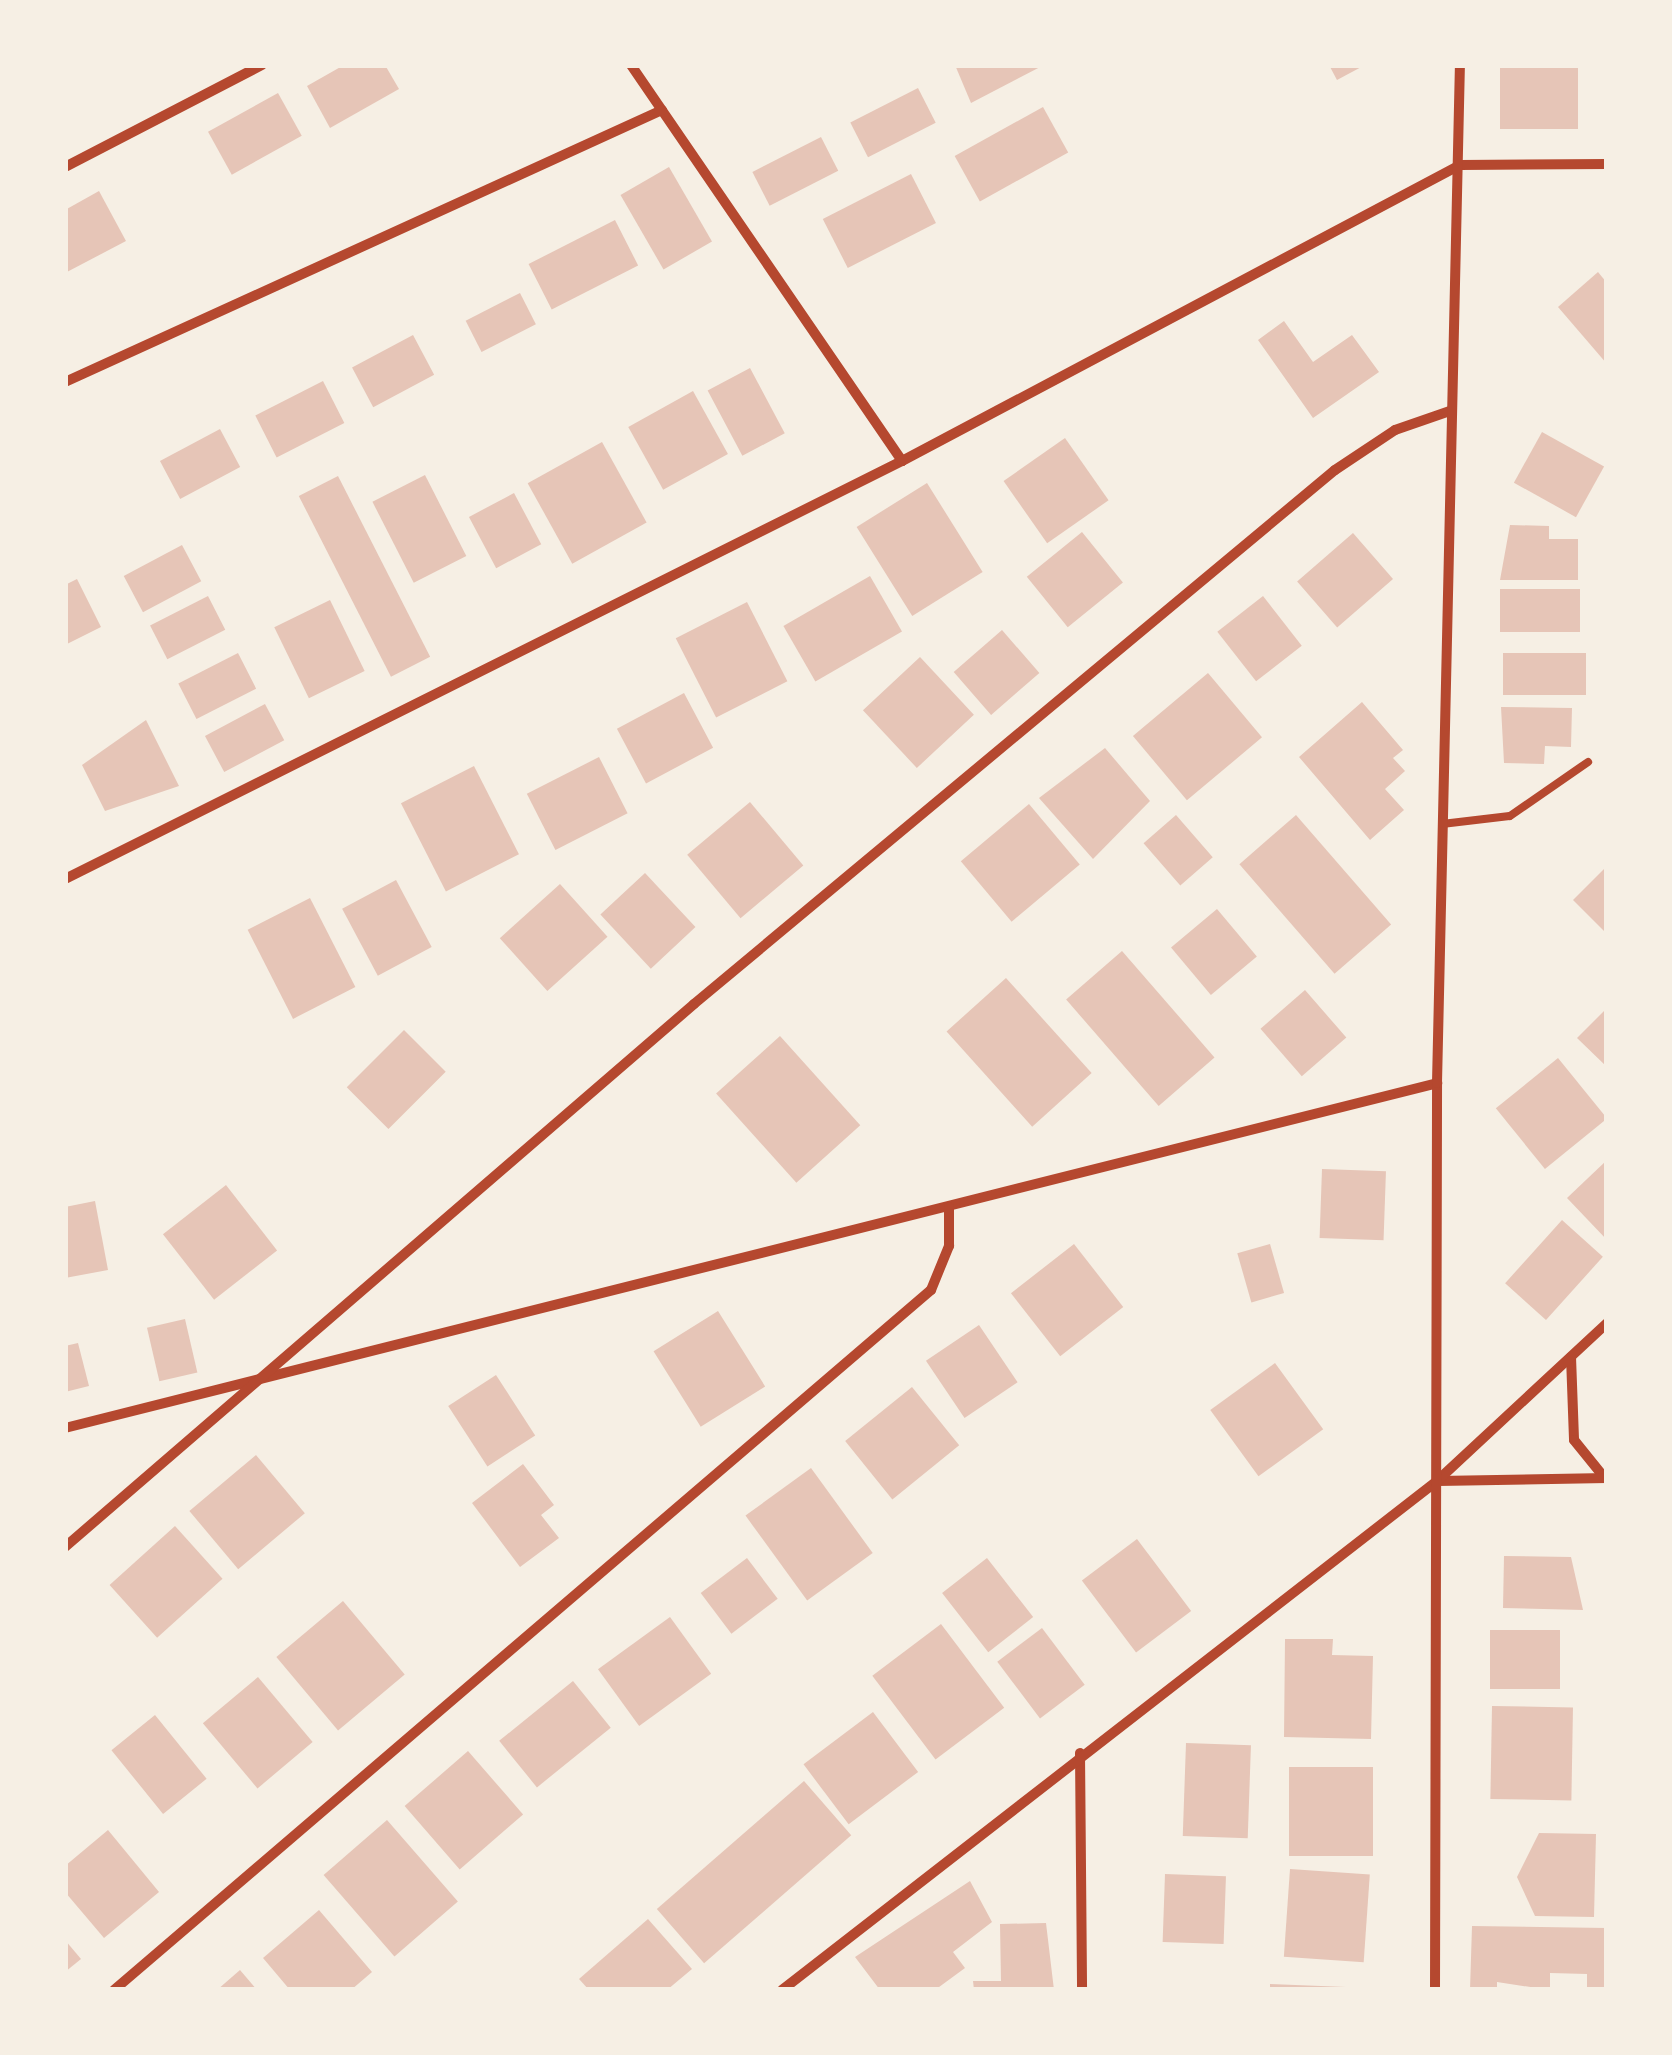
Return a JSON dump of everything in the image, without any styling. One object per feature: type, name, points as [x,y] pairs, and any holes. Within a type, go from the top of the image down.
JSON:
[{"type":"street","points":[[65,168],[262,65]]},
{"type":"street","points":[[631,65],[902,461]]},
{"type":"street","points":[[1435,1990],[1437,1083],[1460,65]]},
{"type":"street","points":[[65,382],[662,110]]},
{"type":"street","points":[[65,878],[902,461],[1460,165],[1607,164]]},
{"type":"street","points":[[65,1546],[1335,470],[1395,430],[1450,411]]},
{"type":"street","points":[[65,1428],[1437,1083]]},
{"type":"street","points":[[114,1990],[931,1290],[949,1246],[949,1207]]},
{"type":"street","points":[[782,1990],[1080,1753],[1437,1481],[1607,1322]]},
{"type":"street","points":[[1572,1356],[1574,1440],[1606,1478]]},
{"type":"street","points":[[1437,1481],[1606,1478]]},
{"type":"street","points":[[1080,1753],[1082,1990]]},
{"type":"lane","points":[[1442,824],[1510,816],[1588,762]]},
{"type":"building","points":[[344,65],[385,65],[399,89],[330,128],[307,86]]},
{"type":"building","points":[[955,65],[1044,65],[971,103]]},
{"type":"building","points":[[1329,65],[1365,65],[1337,80]]},
{"type":"building","points":[[1500,65],[1578,65],[1578,129],[1500,129]]},
{"type":"building","points":[[918,88],[936,123],[868,157],[850,123]]},
{"type":"building","points":[[278,93],[302,136],[232,175],[208,132]]},
{"type":"building","points":[[1043,107],[1068,152],[980,201],[955,156]]},
{"type":"building","points":[[821,137],[838,171],[770,206],[752,172]]},
{"type":"building","points":[[669,167],[712,241],[664,269],[621,195]]},
{"type":"building","points":[[911,174],[936,223],[848,268],[823,219]]},
{"type":"building","points":[[99,191],[126,241],[65,273],[65,210]]},
{"type":"building","points":[[615,220],[638,265],[552,309],[529,264]]},
{"type":"building","points":[[1598,272],[1607,283],[1607,364],[1558,307]]},
{"type":"building","points":[[520,293],[536,324],[482,352],[466,321]]},
{"type":"building","points":[[1284,321],[1313,362],[1352,335],[1379,372],[1313,418],[1258,340]]},
{"type":"building","points":[[413,335],[434,375],[373,407],[352,367]]},
{"type":"building","points":[[750,368],[785,433],[742,456],[708,391]]},
{"type":"building","points":[[323,381],[344,423],[277,457],[255,416]]},
{"type":"building","points":[[693,391],[728,454],[663,490],[628,427]]},
{"type":"building","points":[[220,429],[240,467],[180,499],[160,461]]},
{"type":"building","points":[[1542,432],[1604,466],[1576,517],[1514,483]]},
{"type":"building","points":[[1065,438],[1109,500],[1047,543],[1004,481]]},
{"type":"building","points":[[602,442],[647,522],[572,564],[528,483]]},
{"type":"building","points":[[425,475],[466,556],[414,583],[372,502]]},
{"type":"building","points":[[338,476],[430,657],[391,677],[299,496]]},
{"type":"building","points":[[927,483],[983,572],[912,616],[857,527]]},
{"type":"building","points":[[514,493],[541,544],[496,568],[469,517]]},
{"type":"building","points":[[1510,525],[1549,526],[1549,539],[1578,539],[1578,580],[1500,580]]},
{"type":"building","points":[[1082,532],[1123,583],[1068,627],[1027,577]]},
{"type":"building","points":[[1353,533],[1393,579],[1337,628],[1297,582]]},
{"type":"building","points":[[182,545],[201,581],[143,612],[124,576]]},
{"type":"building","points":[[870,576],[902,631],[815,681],[783,626]]},
{"type":"building","points":[[77,579],[101,627],[65,645],[65,585]]},
{"type":"building","points":[[1500,589],[1580,589],[1580,632],[1500,632]]},
{"type":"building","points":[[208,596],[225,630],[167,659],[150,626]]},
{"type":"building","points":[[1263,596],[1302,646],[1256,681],[1217,632]]},
{"type":"building","points":[[330,600],[365,671],[309,698],[274,627]]},
{"type":"building","points":[[747,602],[787,681],[716,718],[676,638]]},
{"type":"building","points":[[1002,630],[1039,673],[991,715],[954,672]]},
{"type":"building","points":[[238,653],[256,689],[196,719],[178,683]]},
{"type":"building","points":[[1503,653],[1586,653],[1586,695],[1503,695]]},
{"type":"building","points":[[920,657],[974,715],[917,768],[863,710]]},
{"type":"building","points":[[1208,673],[1262,737],[1187,800],[1133,736]]},
{"type":"building","points":[[684,693],[713,748],[646,783],[617,729]]},
{"type":"building","points":[[1362,702],[1403,750],[1393,758],[1405,771],[1385,789],[1404,810],[1370,840],[1299,757]]},
{"type":"building","points":[[265,704],[284,740],[224,772],[205,736]]},
{"type":"building","points":[[1501,707],[1572,708],[1571,747],[1545,746],[1544,764],[1504,763]]},
{"type":"building","points":[[146,720],[179,786],[105,811],[82,765]]},
{"type":"building","points":[[1105,748],[1150,801],[1093,859],[1039,798]]},
{"type":"building","points":[[599,757],[628,813],[555,850],[527,794]]},
{"type":"building","points":[[474,766],[519,854],[446,891],[401,803]]},
{"type":"building","points":[[750,802],[803,866],[741,918],[687,855]]},
{"type":"building","points":[[1029,804],[1080,865],[1012,922],[961,861]]},
{"type":"building","points":[[1176,815],[1213,857],[1180,885],[1144,843]]},
{"type":"building","points":[[1296,815],[1391,924],[1335,974],[1239,864]]},
{"type":"building","points":[[1607,866],[1607,934],[1573,900]]},
{"type":"building","points":[[645,873],[695,927],[651,969],[600,915]]},
{"type":"building","points":[[396,880],[432,947],[378,976],[342,909]]},
{"type":"building","points":[[560,884],[608,937],[547,991],[500,938]]},
{"type":"building","points":[[310,898],[355,987],[293,1019],[248,930]]},
{"type":"building","points":[[1217,909],[1257,956],[1211,995],[1171,948]]},
{"type":"building","points":[[1122,951],[1215,1057],[1159,1106],[1066,1000]]},
{"type":"building","points":[[1006,978],[1092,1073],[1032,1127],[947,1032]]},
{"type":"building","points":[[1305,990],[1346,1038],[1302,1076],[1260,1029]]},
{"type":"building","points":[[1607,1008],[1607,1067],[1577,1038]]},
{"type":"building","points":[[404,1030],[446,1072],[388,1129],[347,1087]]},
{"type":"building","points":[[780,1036],[860,1125],[796,1183],[716,1094]]},
{"type":"building","points":[[1558,1058],[1607,1119],[1545,1169],[1496,1108]]},
{"type":"building","points":[[1607,1160],[1607,1240],[1567,1198]]},
{"type":"building","points":[[1322,1169],[1386,1171],[1384,1240],[1320,1238]]},
{"type":"building","points":[[226,1185],[277,1250],[214,1300],[163,1234]]},
{"type":"building","points":[[95,1201],[108,1270],[65,1278],[65,1207]]},
{"type":"building","points":[[1562,1220],[1603,1257],[1546,1320],[1505,1283]]},
{"type":"building","points":[[1074,1244],[1123,1307],[1060,1356],[1011,1293]]},
{"type":"building","points":[[1270,1244],[1284,1293],[1251,1302],[1237,1253]]},
{"type":"building","points":[[718,1311],[765,1386],[701,1427],[654,1351]]},
{"type":"building","points":[[185,1319],[197,1373],[159,1381],[147,1328]]},
{"type":"building","points":[[979,1325],[1018,1382],[965,1418],[926,1361]]},
{"type":"building","points":[[78,1343],[89,1386],[65,1392],[65,1346]]},
{"type":"building","points":[[1275,1363],[1323,1429],[1258,1476],[1210,1410]]},
{"type":"building","points":[[496,1375],[535,1435],[487,1466],[448,1406]]},
{"type":"building","points":[[912,1387],[959,1445],[892,1499],[845,1441]]},
{"type":"building","points":[[256,1455],[305,1513],[238,1569],[189,1511]]},
{"type":"building","points":[[523,1464],[554,1505],[541,1515],[559,1538],[520,1567],[472,1503]]},
{"type":"building","points":[[811,1468],[873,1553],[807,1601],[745,1516]]},
{"type":"building","points":[[175,1526],[223,1579],[157,1638],[110,1585]]},
{"type":"building","points":[[1137,1539],[1191,1611],[1136,1652],[1082,1581]]},
{"type":"building","points":[[1504,1556],[1571,1557],[1583,1610],[1503,1608]]},
{"type":"building","points":[[747,1558],[778,1599],[731,1634],[701,1593]]},
{"type":"building","points":[[987,1558],[1033,1617],[988,1652],[942,1593]]},
{"type":"building","points":[[343,1601],[405,1675],[338,1730],[276,1657]]},
{"type":"building","points":[[670,1617],[711,1674],[639,1726],[598,1669]]},
{"type":"building","points":[[941,1624],[1004,1708],[936,1760],[872,1676]]},
{"type":"building","points":[[1042,1628],[1085,1685],[1040,1718],[997,1662]]},
{"type":"building","points":[[1490,1630],[1560,1630],[1560,1689],[1490,1689]]},
{"type":"building","points":[[1285,1639],[1333,1639],[1332,1655],[1373,1656],[1371,1739],[1284,1737]]},
{"type":"building","points":[[258,1677],[313,1742],[257,1788],[203,1723]]},
{"type":"building","points":[[573,1681],[611,1728],[537,1787],[499,1741]]},
{"type":"building","points":[[1492,1706],[1573,1707],[1571,1800],[1490,1799]]},
{"type":"building","points":[[873,1712],[918,1772],[849,1824],[804,1764]]},
{"type":"building","points":[[155,1715],[207,1779],[163,1814],[111,1750]]},
{"type":"building","points":[[1186,1743],[1251,1745],[1248,1838],[1183,1836]]},
{"type":"building","points":[[468,1751],[523,1814],[460,1870],[405,1806]]},
{"type":"building","points":[[1289,1767],[1373,1767],[1373,1856],[1289,1856]]},
{"type":"building","points":[[804,1781],[851,1835],[704,1963],[657,1909]]},
{"type":"building","points":[[387,1820],[458,1902],[394,1957],[324,1875]]},
{"type":"building","points":[[108,1830],[159,1892],[104,1938],[65,1892],[65,1866]]},
{"type":"building","points":[[1539,1833],[1596,1834],[1594,1917],[1535,1916],[1517,1877]]},
{"type":"building","points":[[1290,1869],[1370,1875],[1364,1962],[1284,1957]]},
{"type":"building","points":[[1165,1874],[1226,1876],[1224,1944],[1163,1942]]},
{"type":"building","points":[[970,1881],[992,1922],[953,1952],[965,1968],[935,1990],[880,1990],[855,1957]]},
{"type":"building","points":[[319,1910],[372,1972],[351,1990],[290,1990],[263,1958]]},
{"type":"building","points":[[648,1919],[692,1969],[667,1990],[589,1990],[579,1979]]},
{"type":"building","points":[[1046,1923],[1054,1990],[974,1990],[973,1981],[1001,1981],[1000,1924]]},
{"type":"building","points":[[1472,1926],[1607,1928],[1607,1990],[1587,1990],[1587,1974],[1550,1973],[1550,1990],[1497,1982],[1497,1990],[1470,1990]]},
{"type":"building","points":[[65,1940],[81,1959],[65,1972]]},
{"type":"building","points":[[240,1970],[257,1990],[217,1990]]},
{"type":"building","points":[[1270,1984],[1346,1987],[1346,1990],[1270,1990]]}]
